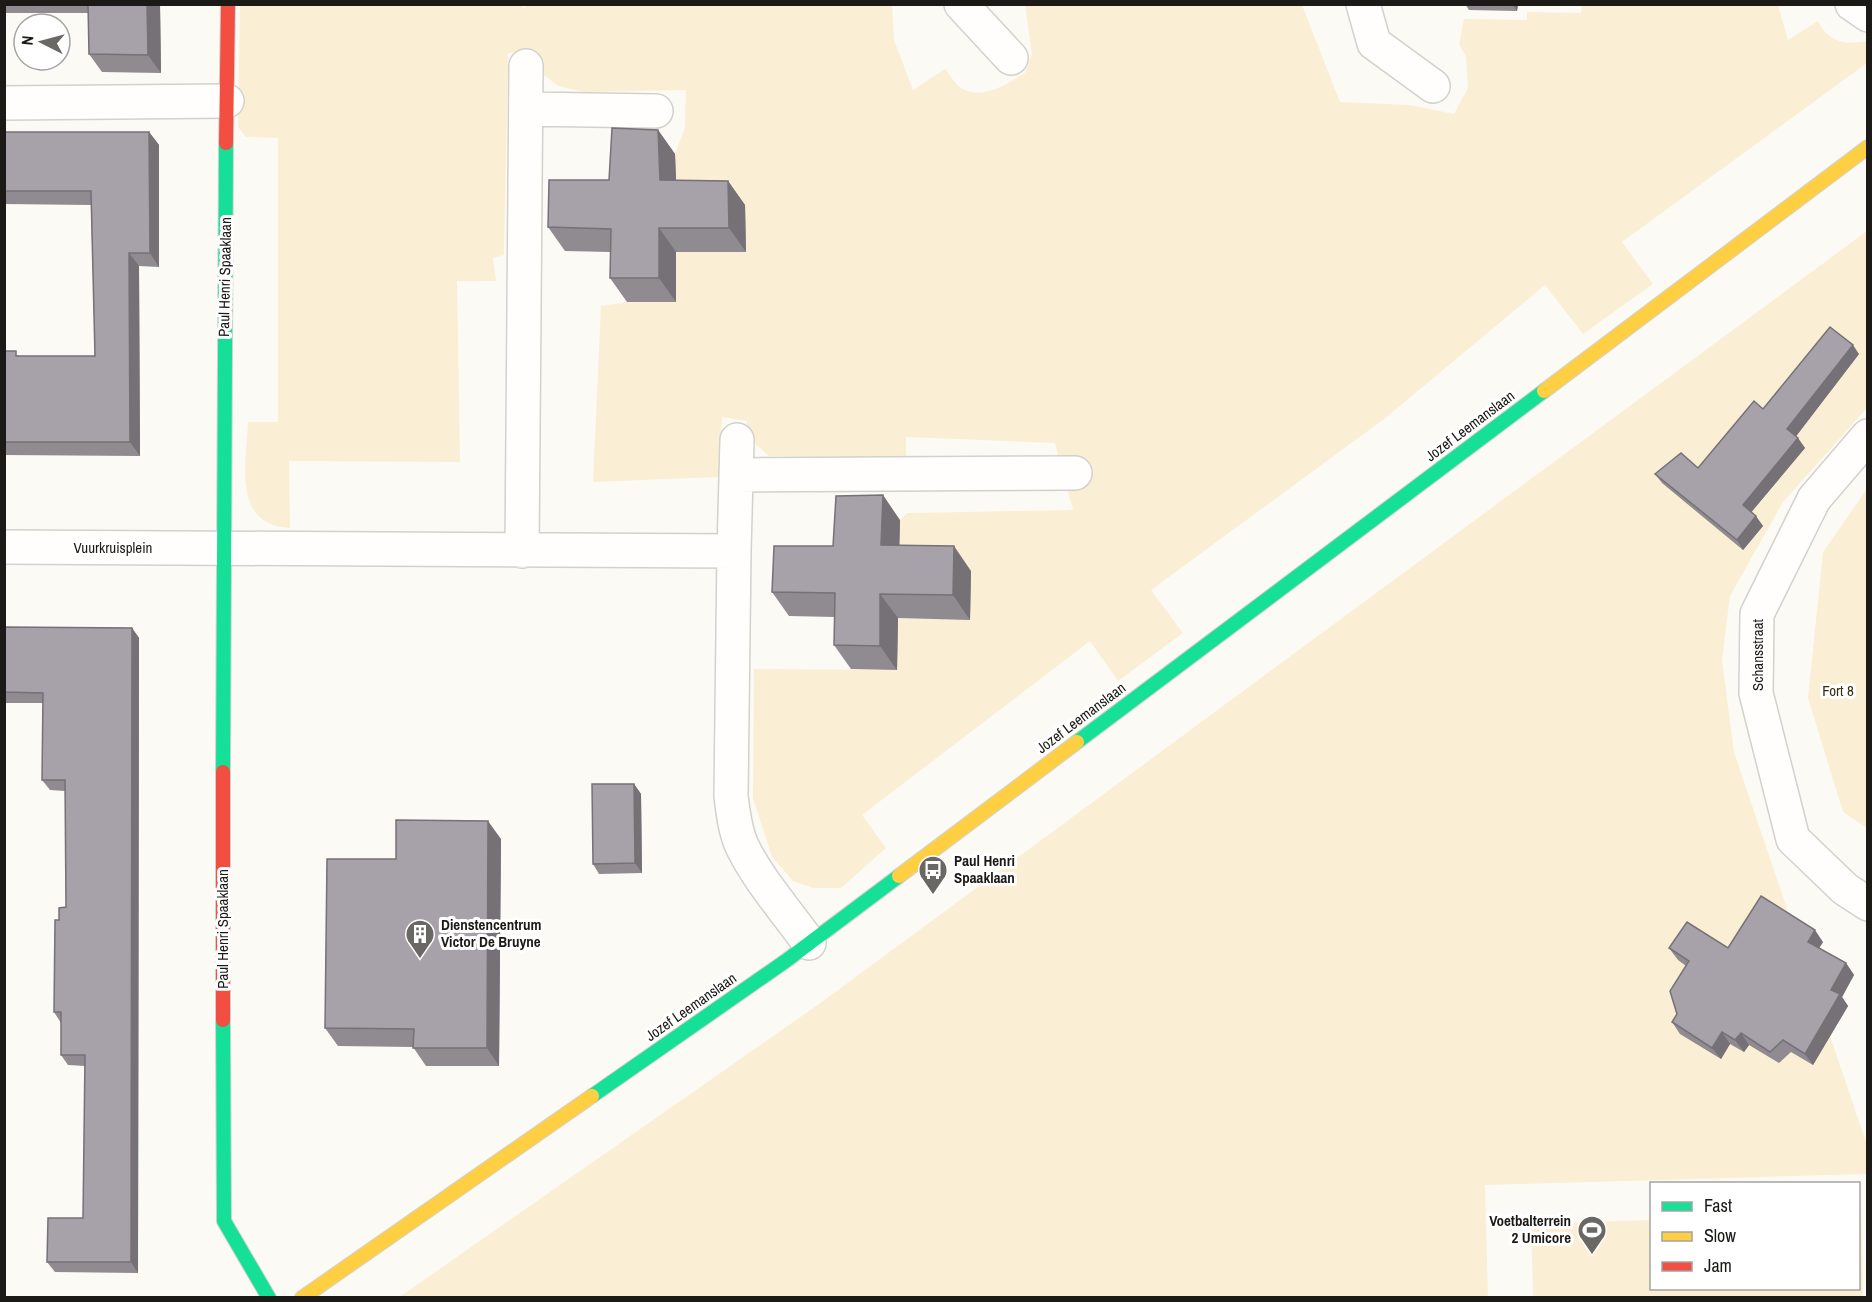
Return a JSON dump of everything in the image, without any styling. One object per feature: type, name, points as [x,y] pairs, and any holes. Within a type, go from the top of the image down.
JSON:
[{"type":"street","name":"Paul Henri Spaaklaan","points":[[228,4],[222,549],[224,1221],[269,1298]]},
{"type":"street","points":[[961,4],[1011,58]]},
{"type":"street","points":[[1363,4],[1374,43],[1433,86]]},
{"type":"street","points":[[1852,4],[1868,15]]},
{"type":"street","points":[[522,551],[526,66]]},
{"type":"street","points":[[4,103],[227,101]]},
{"type":"street","points":[[526,108],[656,111]]},
{"type":"street","name":"Jozef Leemanslaan","points":[[302,1298],[809,943],[1868,147]]},
{"type":"street","name":"Schansstraat","points":[[1868,436],[1814,499],[1757,614],[1756,693],[1793,839],[1845,889],[1868,904]]},
{"type":"street","points":[[737,440],[731,796],[734,822],[741,845],[754,866],[809,943]]},
{"type":"street","points":[[736,475],[1075,473]]},
{"type":"street","name":"Vuurkruisplein","points":[[4,548],[222,549]]},
{"type":"street","points":[[222,549],[734,551]]},
{"type":"green space","points":[[518,4],[525,8],[527,4],[892,5],[894,40],[913,90],[945,69],[961,88],[978,93],[994,90],[1025,73],[1032,54],[1025,5],[1302,5],[1340,102],[1409,105],[1454,114],[1468,88],[1466,57],[1459,44],[1464,19],[1527,20],[1527,12],[1581,13],[1582,4],[1778,5],[1788,40],[1818,21],[1827,34],[1838,41],[1852,43],[1867,41],[1867,63],[1622,242],[1653,284],[1583,334],[1545,285],[1384,419],[1151,590],[1183,633],[1118,681],[1090,641],[862,815],[886,848],[841,888],[813,888],[793,881],[772,857],[753,798],[754,669],[896,670],[898,618],[970,619],[899,570],[900,520],[907,513],[1073,510],[1055,443],[906,437],[906,457],[769,456],[752,441],[746,421],[722,417],[719,477],[593,482],[601,306],[627,302],[676,252],[746,252],[677,204],[675,154],[685,127],[686,90],[585,92],[558,86],[539,71],[536,51],[508,53],[504,255],[493,258],[496,281],[457,281],[460,462],[289,461],[290,528],[271,524],[259,516],[246,490],[248,422],[278,422],[278,138],[246,137],[238,127],[240,5]]},
{"type":"green space","points":[[1867,231],[1867,408],[1783,502],[1730,596],[1722,660],[1734,752],[1867,1145],[1867,1174],[1485,1185],[1488,1297],[398,1298],[819,1004]]},
{"type":"green space","name":"Fort 8","points":[[1867,489],[1868,828],[1843,812],[1808,698],[1823,552]]},
{"type":"green space","name":"Voetbalterrein 2 Umicore","points":[[1861,1212],[1863,1297],[1533,1297],[1531,1224],[1650,1220],[1650,1290],[1860,1290]]},
{"type":"building","points":[[88,4],[147,4],[148,55],[89,54]]},
{"type":"building","points":[[612,128],[658,130],[660,180],[728,181],[729,228],[659,228],[659,278],[610,278],[611,229],[548,227],[549,180],[609,180]]},
{"type":"building","points":[[4,132],[149,132],[150,253],[129,253],[130,442],[4,442],[4,351],[16,351],[16,356],[95,356],[91,191],[4,191]]},
{"type":"building","points":[[1830,327],[1853,345],[1787,429],[1798,438],[1743,505],[1756,516],[1737,540],[1655,474],[1681,453],[1698,468],[1754,401],[1763,409]]},
{"type":"building","points":[[883,495],[881,545],[954,546],[953,595],[880,594],[880,646],[834,645],[835,593],[772,592],[774,546],[833,546],[836,496]]},
{"type":"building","points":[[4,627],[132,628],[131,1262],[47,1262],[48,1218],[83,1218],[85,1055],[61,1055],[61,1012],[54,1012],[55,920],[59,920],[59,908],[66,907],[65,780],[42,780],[43,693],[4,692]]},
{"type":"building","points":[[592,784],[634,784],[635,863],[593,864]]},
{"type":"building","name":"Dienstencentrum Victor De Bruyne","points":[[396,820],[488,821],[487,1048],[413,1048],[414,1029],[325,1028],[327,859],[396,859]]},
{"type":"building","points":[[1761,896],[1815,930],[1808,942],[1846,963],[1831,990],[1840,994],[1805,1054],[1783,1040],[1770,1052],[1741,1033],[1735,1040],[1722,1032],[1712,1048],[1672,1022],[1677,1014],[1670,991],[1689,961],[1669,948],[1687,922],[1728,948]]},
{"type":"traffic: fast","points":[[223,772],[226,143]]},
{"type":"traffic: fast","points":[[1077,742],[1544,391]]},
{"type":"traffic: fast","points":[[592,1096],[787,960],[899,876]]},
{"type":"traffic: fast","points":[[223,1020],[224,1221],[269,1298]]},
{"type":"traffic: slow","points":[[1544,391],[1868,147]]},
{"type":"traffic: slow","points":[[899,876],[1077,742]]},
{"type":"traffic: slow","points":[[302,1298],[592,1096]]},
{"type":"traffic: jam","points":[[226,143],[228,4]]},
{"type":"traffic: jam","points":[[223,772],[223,1020]]},
{"type":"place","name":"Paul Henri Spaaklaan","points":[[933,896]]},
{"type":"place","name":"Dienstencentrum Victor De Bruyne","points":[[420,960]]},
{"type":"place","name":"Voetbalterrein 2 Umicore","points":[[1592,1256]]}]
